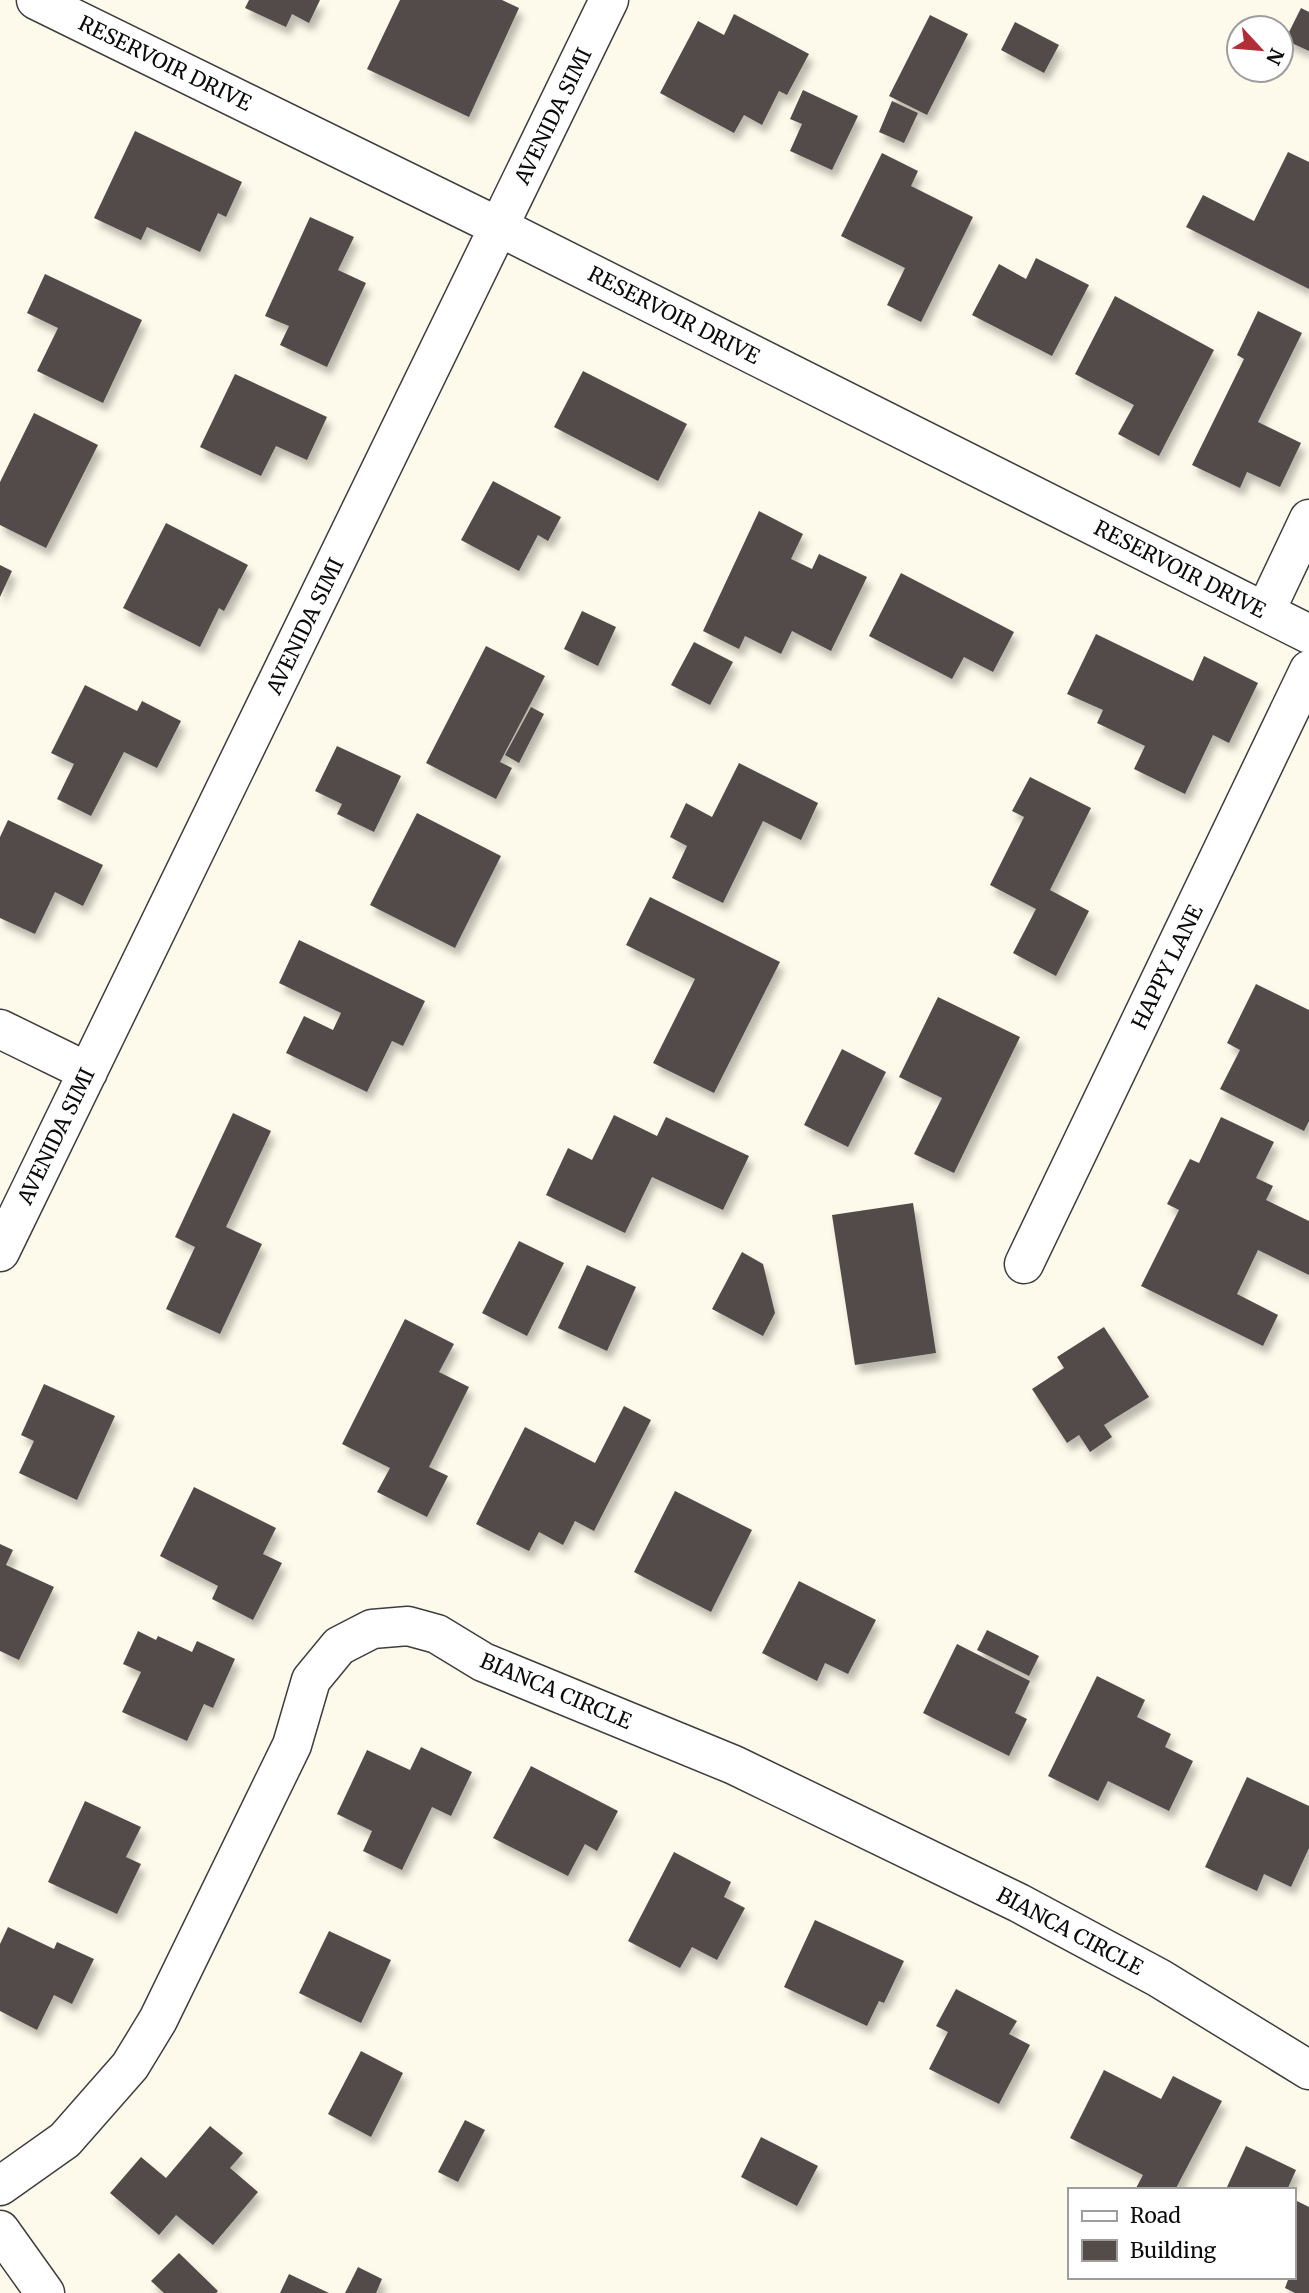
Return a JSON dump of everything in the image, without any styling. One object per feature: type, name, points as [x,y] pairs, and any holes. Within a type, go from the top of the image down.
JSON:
[{"type":"street","name":"RESERVOIR DRIVE","points":[[36,0],[499,227],[1309,634]]},
{"type":"street","name":"AVENIDA SIMI","points":[[0,1252],[609,0]]},
{"type":"street","points":[[1265,612],[1309,519]]},
{"type":"street","name":"HAPPY LANE","points":[[1024,1264],[1309,670]]},
{"type":"street","points":[[0,1029],[88,1072]]},
{"type":"street","name":"BIANCA CIRCLE","points":[[0,2186],[65,2140],[130,2066],[158,2020],[292,1745],[311,1680],[339,1646],[372,1629],[408,1626],[437,1634],[482,1662],[734,1765],[1019,1903],[1159,1978],[1309,2070]]},
{"type":"street","points":[[0,2230],[45,2293]]},
{"type":"building","points":[[249,0],[320,0],[309,23],[292,14],[286,27],[245,8]]},
{"type":"building","points":[[400,0],[502,0],[519,8],[469,117],[367,69]]},
{"type":"building","points":[[1301,8],[1309,12],[1309,51],[1295,45],[1295,20]]},
{"type":"building","points":[[734,14],[809,54],[787,95],[779,91],[762,125],[744,115],[734,133],[660,93],[698,21],[724,35]]},
{"type":"building","points":[[930,15],[968,34],[927,115],[889,96]]},
{"type":"building","points":[[1015,22],[1059,45],[1044,73],[1001,50]]},
{"type":"building","points":[[803,90],[858,116],[832,170],[790,151],[802,124],[790,119]]},
{"type":"building","points":[[892,101],[918,113],[904,143],[879,132]]},
{"type":"building","points":[[135,131],[242,182],[226,217],[218,213],[200,252],[147,227],[141,240],[94,218]]},
{"type":"building","points":[[1288,152],[1309,162],[1309,289],[1186,227],[1203,195],[1254,221]]},
{"type":"building","points":[[882,153],[918,171],[911,186],[973,217],[921,322],[887,305],[905,268],[841,236]]},
{"type":"building","points":[[310,217],[354,237],[338,270],[366,283],[327,367],[280,345],[289,326],[265,316]]},
{"type":"building","points":[[1036,258],[1089,285],[1052,356],[972,315],[999,264],[1026,279]]},
{"type":"building","points":[[45,274],[142,320],[103,403],[37,371],[58,328],[27,313]]},
{"type":"building","points":[[1115,296],[1214,350],[1159,456],[1118,434],[1134,405],[1075,374]]},
{"type":"building","points":[[1258,311],[1302,333],[1258,422],[1301,443],[1280,487],[1247,472],[1240,488],[1192,465],[1244,359],[1237,355]]},
{"type":"building","points":[[583,371],[687,424],[658,481],[554,427]]},
{"type":"building","points":[[235,374],[327,417],[307,460],[276,446],[261,476],[200,447]]},
{"type":"building","points":[[34,413],[98,445],[46,548],[0,525],[0,482]]},
{"type":"building","points":[[493,481],[561,517],[548,541],[538,535],[519,571],[461,540]]},
{"type":"building","points":[[759,511],[803,534],[791,559],[812,569],[819,554],[867,577],[831,651],[792,631],[781,654],[745,636],[739,649],[703,631]]},
{"type":"building","points":[[166,523],[248,565],[224,611],[219,608],[200,647],[123,608]]},
{"type":"building","points":[[0,565],[12,571],[0,597]]},
{"type":"building","points":[[901,573],[1014,632],[993,672],[964,657],[952,679],[869,636]]},
{"type":"building","points":[[582,611],[616,627],[598,666],[564,649]]},
{"type":"building","points":[[1096,634],[1193,681],[1204,656],[1258,683],[1229,743],[1213,735],[1185,794],[1134,769],[1145,746],[1097,723],[1103,710],[1067,694]]},
{"type":"building","points":[[694,642],[733,662],[710,705],[671,685]]},
{"type":"building","points":[[486,646],[545,676],[500,762],[512,768],[496,799],[426,763]]},
{"type":"building","points":[[85,685],[137,711],[142,701],[181,721],[157,768],[124,752],[91,816],[57,799],[74,764],[51,753]]},
{"type":"building","points":[[531,707],[544,714],[519,763],[505,755]]},
{"type":"building","points":[[337,746],[401,776],[374,832],[337,814],[342,804],[315,791]]},
{"type":"building","points":[[739,763],[818,803],[801,840],[763,821],[723,903],[672,878],[687,846],[670,837],[686,803],[712,817]]},
{"type":"building","points":[[1030,777],[1091,808],[1050,890],[1089,911],[1056,976],[1013,953],[1036,909],[990,885],[1024,817],[1012,811]]},
{"type":"building","points":[[417,813],[501,856],[455,948],[370,905]]},
{"type":"building","points":[[8,820],[103,865],[83,906],[55,892],[35,934],[0,918],[0,837]]},
{"type":"building","points":[[650,897],[780,962],[714,1093],[653,1063],[695,979],[626,945]]},
{"type":"building","points":[[299,940],[425,1001],[403,1046],[392,1041],[367,1092],[286,1053],[304,1016],[333,1030],[341,1013],[279,983]]},
{"type":"building","points":[[1256,984],[1309,1010],[1309,1121],[1304,1131],[1220,1089],[1240,1050],[1227,1043]]},
{"type":"building","points":[[938,997],[1020,1037],[954,1173],[914,1154],[942,1098],[899,1077]]},
{"type":"building","points":[[842,1049],[886,1072],[848,1147],[804,1125]]},
{"type":"building","points":[[233,1113],[271,1131],[226,1227],[262,1244],[220,1334],[166,1309],[195,1247],[175,1237]]},
{"type":"building","points":[[614,1115],[657,1136],[666,1117],[749,1156],[723,1210],[652,1177],[625,1233],[546,1195],[568,1148],[592,1160]]},
{"type":"building","points":[[1221,1117],[1274,1142],[1256,1178],[1273,1186],[1266,1200],[1309,1221],[1309,1275],[1258,1250],[1237,1294],[1278,1315],[1263,1346],[1141,1286],[1179,1210],[1167,1204],[1190,1159],[1199,1163]]},
{"type":"building","points":[[913,1203],[936,1353],[855,1365],[832,1215]]},
{"type":"building","points":[[519,1241],[564,1263],[527,1336],[482,1313]]},
{"type":"building","points":[[742,1252],[763,1264],[775,1313],[763,1336],[712,1309]]},
{"type":"building","points":[[587,1265],[636,1287],[607,1351],[558,1328]]},
{"type":"building","points":[[405,1319],[454,1344],[439,1372],[469,1387],[429,1467],[448,1476],[427,1517],[377,1492],[390,1468],[342,1444]]},
{"type":"building","points":[[1104,1327],[1149,1397],[1104,1425],[1112,1437],[1090,1452],[1079,1435],[1067,1443],[1032,1389],[1064,1368],[1057,1357]]},
{"type":"building","points":[[44,1384],[115,1416],[77,1500],[19,1473],[34,1441],[21,1435]]},
{"type":"building","points":[[624,1406],[651,1420],[594,1531],[575,1521],[563,1545],[539,1532],[529,1551],[476,1524],[525,1427],[595,1463]]},
{"type":"building","points":[[194,1487],[276,1528],[263,1554],[282,1563],[253,1620],[212,1599],[218,1586],[160,1556]]},
{"type":"building","points":[[675,1491],[752,1530],[711,1612],[634,1572]]},
{"type":"building","points":[[0,1544],[13,1550],[6,1565],[54,1587],[19,1660],[0,1651]]},
{"type":"building","points":[[799,1581],[876,1620],[848,1674],[825,1663],[817,1681],[762,1653]]},
{"type":"building","points":[[987,1630],[1039,1656],[1029,1676],[977,1650]]},
{"type":"building","points":[[138,1631],[156,1640],[158,1636],[192,1652],[197,1641],[235,1659],[213,1708],[204,1704],[187,1741],[122,1712],[141,1672],[123,1664]]},
{"type":"building","points":[[957,1644],[1030,1681],[1015,1713],[1027,1719],[1009,1756],[923,1713]]},
{"type":"building","points":[[1097,1676],[1145,1700],[1137,1717],[1171,1734],[1165,1747],[1193,1761],[1169,1811],[1108,1781],[1098,1801],[1048,1776]]},
{"type":"building","points":[[421,1747],[472,1772],[451,1816],[432,1807],[402,1870],[363,1851],[372,1831],[337,1814],[367,1750],[410,1770]]},
{"type":"building","points":[[531,1766],[618,1811],[597,1851],[585,1844],[568,1876],[493,1838]]},
{"type":"building","points":[[1247,1777],[1309,1806],[1309,1848],[1291,1887],[1264,1874],[1257,1891],[1205,1867]]},
{"type":"building","points":[[85,1801],[141,1827],[126,1857],[141,1864],[117,1914],[48,1882]]},
{"type":"building","points":[[674,1852],[731,1882],[724,1897],[745,1908],[717,1960],[692,1947],[680,1968],[628,1941]]},
{"type":"building","points":[[815,1920],[904,1961],[884,2003],[879,2001],[867,2026],[784,1987]]},
{"type":"building","points":[[8,1927],[54,1949],[57,1942],[94,1959],[72,2004],[54,1995],[37,2030],[0,2011],[0,1944]]},
{"type":"building","points":[[329,1931],[391,1960],[361,2023],[299,1993]]},
{"type":"building","points":[[956,1989],[1017,2021],[1009,2034],[1030,2045],[999,2104],[929,2069],[948,2032],[936,2026]]},
{"type":"building","points":[[361,2051],[403,2073],[371,2137],[328,2114]]},
{"type":"building","points":[[1104,2070],[1161,2099],[1173,2076],[1222,2101],[1176,2188],[1136,2188],[1143,2175],[1070,2138]]},
{"type":"building","points":[[465,2120],[485,2130],[458,2182],[438,2172]]},
{"type":"building","points":[[210,2126],[243,2153],[230,2168],[258,2192],[213,2245],[176,2215],[159,2235],[110,2193],[141,2157],[166,2178]]},
{"type":"building","points":[[761,2137],[818,2166],[797,2206],[741,2177]]},
{"type":"building","points":[[1246,2146],[1296,2170],[1288,2188],[1227,2187]]},
{"type":"building","points":[[1295,2200],[1309,2207],[1309,2293],[1295,2293],[1285,2288],[1288,2279],[1295,2279]]},
{"type":"building","points":[[179,2253],[218,2291],[216,2293],[164,2293],[151,2281]]},
{"type":"building","points":[[358,2267],[382,2279],[376,2293],[345,2293]]},
{"type":"building","points":[[289,2274],[329,2293],[280,2293]]}]
